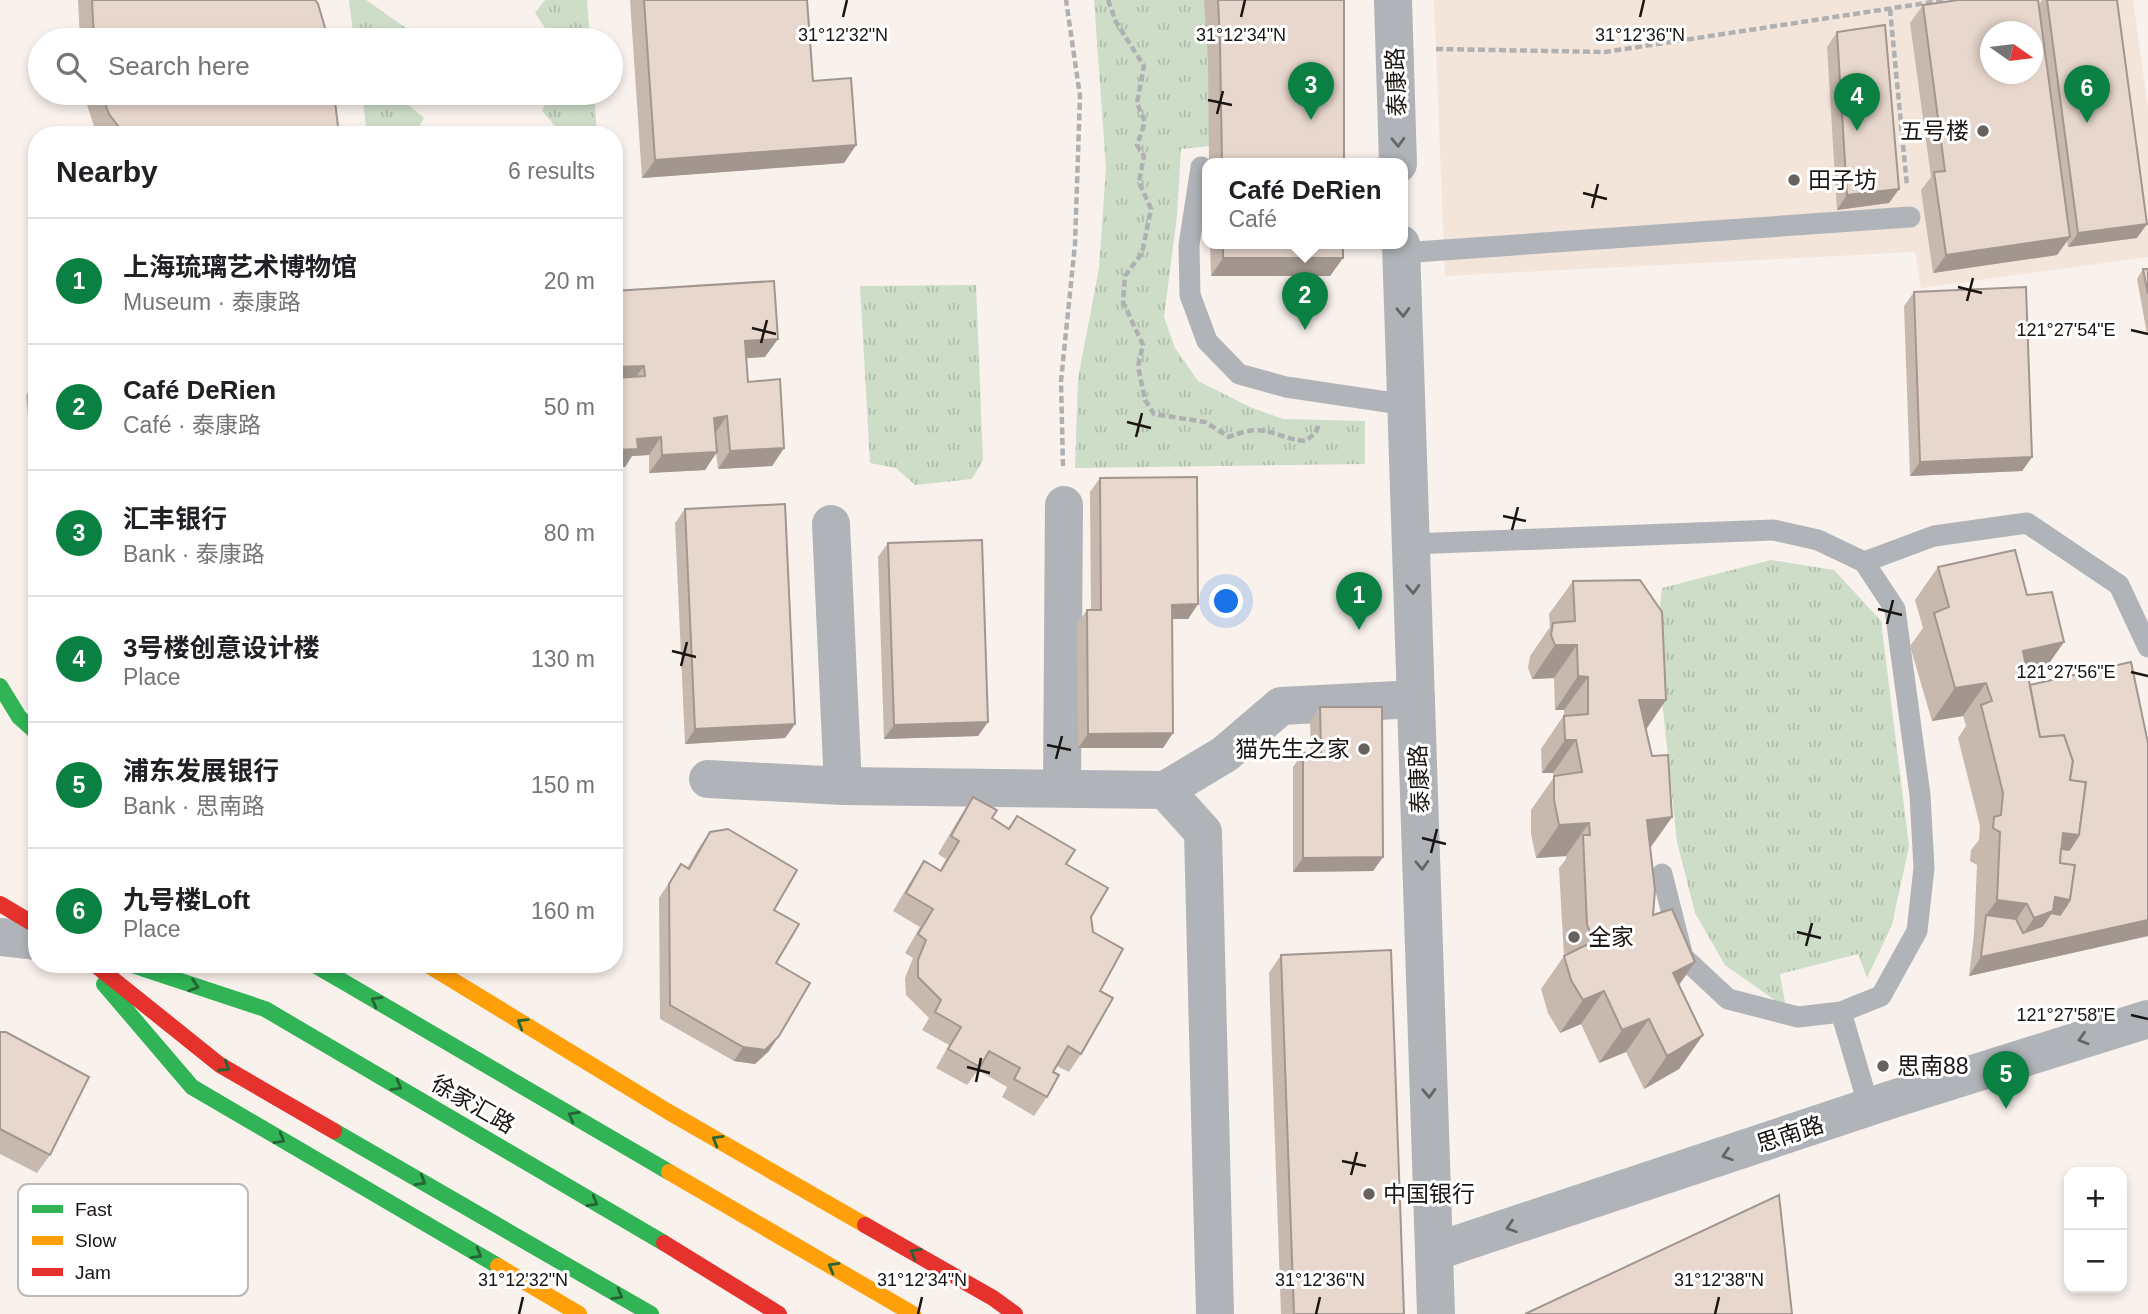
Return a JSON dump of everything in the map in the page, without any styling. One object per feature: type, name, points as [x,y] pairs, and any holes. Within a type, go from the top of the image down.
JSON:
[{"type":"main road","points":[[0,686],[19,717],[28,725]]},
{"type":"main road","points":[[0,904],[28,921]]},
{"type":"main road","points":[[94,973],[192,1087],[579,1314]]},
{"type":"main road","points":[[105,973],[220,1065],[651,1314]]},
{"type":"main road","name":"徐家汇路","points":[[156,973],[265,1009],[733,1284],[779,1314]]},
{"type":"main road","name":"徐家汇路","points":[[328,973],[913,1314]]},
{"type":"main road","points":[[441,973],[667,1111],[993,1298],[1015,1314]]},
{"type":"street","name":"泰康路","points":[[1393,0],[1398,158]]},
{"type":"street","name":"泰康路","points":[[1401,249],[1436,1314]]},
{"type":"street","points":[[1062,787],[1065,505]]},
{"type":"street","points":[[831,523],[843,786]]},
{"type":"street","points":[[708,779],[843,786],[1165,790],[1226,754],[1281,706],[1416,699]]},
{"type":"street","points":[[1165,790],[1203,832],[1215,1314]]},
{"type":"street","points":[[0,937],[28,940]]},
{"type":"street","name":"思南路","points":[[1434,1252],[1869,1107],[2148,1019]]},
{"type":"lane","points":[[1200,167],[1189,245],[1190,295],[1207,341],[1239,374],[1286,387],[1407,405]]},
{"type":"lane","points":[[1408,249],[1910,217]]},
{"type":"lane","points":[[1864,562],[1934,536],[2027,523],[2119,584],[2148,648]]},
{"type":"lane","points":[[1411,544],[1773,530],[1818,540],[1864,562],[1895,609],[1920,795],[1924,868],[1917,931],[1881,996],[1841,1012],[1798,1017],[1728,999],[1683,957],[1662,874]]},
{"type":"lane","points":[[1841,1012],[1869,1107]]},
{"type":"path","points":[[1065,505],[1061,381],[1075,244],[1080,96],[1066,0]]},
{"type":"path","points":[[1395,49],[1605,52],[1946,0]]},
{"type":"path","points":[[1890,9],[1910,217]]},
{"type":"shaded area","name":"田子坊","points":[[1434,0],[2133,0],[2148,108],[2148,257],[1921,288],[1915,252],[1445,276]]},
{"type":"green space","points":[[349,0],[366,0],[406,28],[352,28]]},
{"type":"green space","points":[[545,0],[587,0],[589,28],[545,28],[535,13]]},
{"type":"green space","points":[[1094,0],[1209,0],[1211,146],[1181,149],[1177,216],[1164,317],[1175,348],[1198,381],[1250,407],[1283,419],[1365,421],[1365,464],[1075,468],[1078,379],[1099,268],[1106,168]]},
{"type":"green space","points":[[363,105],[409,105],[424,118],[419,126],[366,126]]},
{"type":"green space","points":[[545,105],[595,105],[596,126],[555,126],[542,111]]},
{"type":"green space","points":[[976,285],[983,460],[972,479],[915,485],[896,468],[870,463],[860,286]]},
{"type":"green space","points":[[1771,560],[1834,570],[1881,621],[1909,846],[1892,925],[1867,978],[1858,954],[1780,974],[1786,1008],[1725,965],[1695,913],[1677,842],[1656,643],[1662,588]]},
{"type":"building","points":[[92,0],[315,0],[325,28],[93,28]]},
{"type":"building","points":[[644,0],[807,0],[813,81],[851,78],[856,145],[655,160]]},
{"type":"building","points":[[1218,0],[1344,0],[1344,158],[1222,158]]},
{"type":"building","name":"五号楼","points":[[1958,0],[2038,0],[2041,21],[1980,21],[1980,84],[2043,84],[2043,37],[2070,237],[1946,255],[1934,172],[1945,171],[1923,5]]},
{"type":"building","points":[[2047,0],[2117,0],[2147,224],[2078,233]]},
{"type":"building","points":[[1885,25],[1899,189],[1847,195],[1837,32]]},
{"type":"building","points":[[106,105],[335,105],[338,126],[118,126]]},
{"type":"building","points":[[1223,249],[1343,249],[1343,258],[1223,258]]},
{"type":"building","points":[[2143,269],[2148,269],[2148,294]]},
{"type":"building","points":[[774,281],[778,339],[745,341],[748,382],[780,379],[784,448],[730,451],[727,416],[714,418],[717,452],[662,455],[661,437],[637,439],[638,449],[623,450],[623,377],[645,376],[644,366],[623,367],[623,290]]},
{"type":"building","points":[[2026,287],[2032,457],[1920,462],[1914,292]]},
{"type":"building","points":[[1197,477],[1198,604],[1172,605],[1173,733],[1088,734],[1087,610],[1101,610],[1100,478]]},
{"type":"building","points":[[785,504],[795,724],[695,729],[685,509]]},
{"type":"building","points":[[982,540],[988,722],[894,725],[888,543]]},
{"type":"building","points":[[2015,550],[2027,595],[2052,592],[2064,642],[2023,651],[2040,737],[2064,735],[2073,761],[2070,780],[2086,782],[2079,835],[2063,833],[2060,863],[2075,865],[2070,900],[2055,897],[2053,911],[2034,918],[2027,904],[1997,900],[2000,832],[1993,828],[1994,817],[2001,815],[2003,793],[1981,705],[1992,701],[1986,683],[1955,688],[1934,613],[1949,607],[1938,567]]},
{"type":"building","points":[[1640,580],[1662,612],[1666,700],[1639,700],[1652,756],[1668,755],[1672,817],[1647,820],[1655,890],[1653,915],[1672,909],[1695,962],[1673,973],[1703,1035],[1667,1056],[1649,1019],[1622,1030],[1604,991],[1583,1000],[1571,980],[1564,956],[1594,941],[1587,925],[1583,835],[1590,835],[1589,823],[1559,825],[1554,800],[1554,776],[1582,772],[1576,740],[1565,740],[1564,716],[1588,714],[1588,677],[1578,676],[1577,645],[1555,645],[1551,635],[1553,623],[1575,621],[1573,581]]},
{"type":"building","points":[[2131,662],[2148,743],[2148,920],[1981,957],[1986,915],[2016,919],[2023,933],[2042,926],[2051,913],[2060,915],[2070,900],[2075,865],[2060,863],[2061,849],[2069,850],[2079,835],[2086,782],[2070,780],[2073,761],[2064,735],[2040,737],[2030,685]]},
{"type":"building","points":[[1320,707],[1382,707],[1383,857],[1303,858],[1303,753],[1321,752]]},
{"type":"building","points":[[973,797],[997,810],[992,818],[1009,829],[1017,816],[1075,850],[1066,864],[1108,888],[1091,917],[1093,932],[1123,949],[1100,991],[1113,998],[1081,1054],[1068,1046],[1053,1072],[1059,1075],[1047,1097],[1014,1079],[1020,1068],[989,1051],[980,1067],[948,1049],[961,1027],[935,1012],[941,1000],[918,977],[918,960],[926,940],[918,934],[933,909],[906,893],[924,861],[941,871],[959,841],[951,836]]},
{"type":"building","points":[[728,829],[797,870],[774,910],[799,924],[776,963],[810,983],[779,1036],[765,1050],[743,1047],[670,1005],[669,884],[681,864],[689,869],[710,832]]},
{"type":"building","points":[[1391,950],[1404,1314],[1294,1314],[1281,955]]},
{"type":"building","points":[[0,1032],[6,1032],[89,1077],[50,1155],[0,1129]]},
{"type":"building","points":[[1779,1195],[1792,1314],[1525,1314]]},
{"type":"traffic: fast","points":[[0,686],[19,717],[28,725]]},
{"type":"traffic: fast","points":[[156,973],[265,1009],[664,1243]]},
{"type":"traffic: fast","points":[[328,973],[669,1172]]},
{"type":"traffic: fast","points":[[104,984],[192,1087],[498,1266]]},
{"type":"traffic: fast","points":[[334,1131],[651,1314]]},
{"type":"traffic: slow","points":[[441,973],[667,1111],[865,1225]]},
{"type":"traffic: slow","points":[[669,1172],[913,1314]]},
{"type":"traffic: slow","points":[[498,1266],[579,1314]]},
{"type":"traffic: jam","points":[[0,904],[28,921]]},
{"type":"traffic: jam","points":[[105,973],[220,1065],[334,1131]]},
{"type":"traffic: jam","points":[[865,1225],[993,1298],[1015,1314]]},
{"type":"traffic: jam","points":[[664,1243],[779,1314]]},
{"type":"place","name":"汇丰银行","points":[[1311,120]]},
{"type":"place","name":"九号楼Loft","points":[[2087,123]]},
{"type":"place","name":"3号楼创意设计楼","points":[[1857,131]]},
{"type":"place","name":"五号楼","points":[[1983,131]]},
{"type":"place","name":"田子坊","points":[[1794,180]]},
{"type":"place","name":"Café DeRien","points":[[1305,330]]},
{"type":"place","name":"上海琉璃艺术博物馆","points":[[1359,630]]},
{"type":"place","name":"猫先生之家","points":[[1364,749]]},
{"type":"place","name":"全家","points":[[1574,937]]},
{"type":"place","name":"思南88","points":[[1883,1066]]},
{"type":"place","name":"浦东发展银行","points":[[2006,1109]]},
{"type":"place","name":"中国银行","points":[[1369,1194]]}]
